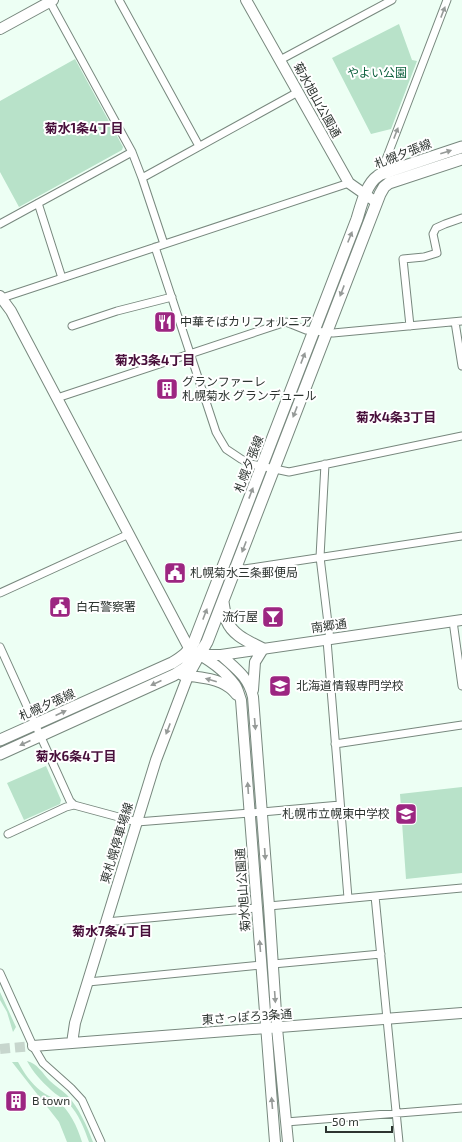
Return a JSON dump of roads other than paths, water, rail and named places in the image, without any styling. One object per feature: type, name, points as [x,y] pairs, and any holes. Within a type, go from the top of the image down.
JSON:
[{"type":"main road","name":"札幌夕張線","points":[[195,652],[194,642],[357,220],[365,195],[372,182],[378,176],[462,147]]},
{"type":"main road","name":"札幌夕張線","points":[[0,754],[174,675],[185,668],[195,652],[207,642],[376,202],[384,187],[389,183],[462,159]]},
{"type":"main road","points":[[223,602],[227,621],[234,630],[244,640],[263,649]]},
{"type":"main road","name":"札幌夕張線","points":[[0,740],[172,663],[183,656],[195,652]]},
{"type":"street","points":[[119,0],[199,146]]},
{"type":"street","name":"菊水旭山公園通","points":[[246,0],[349,183],[376,202]]},
{"type":"street","points":[[280,60],[392,0]]},
{"type":"street","points":[[389,183],[385,162],[447,0]]},
{"type":"street","points":[[0,29],[52,1],[132,152],[164,244]]},
{"type":"street","points":[[142,178],[298,92]]},
{"type":"street","points":[[0,224],[132,152]]},
{"type":"street","points":[[195,652],[129,534],[11,311],[1,297],[349,183]]},
{"type":"street","points":[[38,203],[62,278]]},
{"type":"street","points":[[410,326],[403,259],[424,257],[437,253],[433,234],[436,228],[462,218]]},
{"type":"street","points":[[156,247],[216,432],[223,444],[231,453],[251,464],[289,472],[462,436]]},
{"type":"street","points":[[72,326],[117,311],[172,297]]},
{"type":"street","points":[[56,398],[286,322],[306,330],[326,333],[459,322],[462,366]]},
{"type":"street","points":[[325,464],[320,557],[348,898]]},
{"type":"street","points":[[0,593],[129,534]]},
{"type":"street","points":[[236,567],[244,569],[462,536]]},
{"type":"street","points":[[458,621],[462,686]]},
{"type":"street","name":"南郷通","points":[[195,652],[221,655],[458,621]]},
{"type":"street","points":[[0,647],[70,801],[74,805],[137,822],[340,805]]},
{"type":"street","points":[[253,697],[255,662],[263,649]]},
{"type":"street","name":"菊水旭山公園通","points":[[195,652],[216,665],[236,686],[241,700],[275,1142]]},
{"type":"street","name":"東札幌停車場線","points":[[72,1043],[75,1023],[156,760],[188,676],[195,652]]},
{"type":"street","name":"菊水旭山公園通","points":[[221,655],[245,678],[251,688],[253,697],[277,1028],[288,1142]]},
{"type":"street","points":[[174,675],[202,678],[221,683],[230,688],[241,700]]},
{"type":"street","points":[[335,744],[462,725]]},
{"type":"street","points":[[8,834],[74,805]]},
{"type":"street","points":[[269,906],[462,888]]},
{"type":"street","points":[[375,896],[399,1142]]},
{"type":"street","points":[[106,922],[257,908]]},
{"type":"street","points":[[273,964],[381,954]]},
{"type":"street","points":[[88,982],[261,965]]},
{"type":"street","points":[[0,973],[33,1046],[43,1063],[82,1100],[101,1142]]},
{"type":"street","name":"東さっぽろ3条通","points":[[33,1046],[462,1013]]},
{"type":"street","points":[[286,1122],[462,1108]]},
{"type":"tunnel","points":[[0,1049],[33,1046]]},
{"type":"place","name":"中華そばカリフォルニア","points":[[165,322]]},
{"type":"place","name":"グランファーレ 札幌菊水 グランデュール","points":[[167,389]]},
{"type":"place","name":"札幌菊水三条郵便局","points":[[175,573]]},
{"type":"place","name":"白石警察署","points":[[60,607]]},
{"type":"place","name":"流行屋","points":[[273,617]]},
{"type":"place","name":"北海道情報専門学校","points":[[280,686]]},
{"type":"place","name":"札幌市立幌東中学校","points":[[406,814]]},
{"type":"place","name":"B town","points":[[16,1101]]},
{"type":"district","name":"菊水1条4丁目","points":[[84,128]]},
{"type":"district","name":"菊水3条4丁目","points":[[155,360]]},
{"type":"district","name":"菊水4条3丁目","points":[[396,417]]},
{"type":"district","name":"菊水6条4丁目","points":[[76,756]]},
{"type":"district","name":"菊水7条4丁目","points":[[112,931]]},
{"type":"park label","name":"やよい公園","points":[[377,73]]}]
